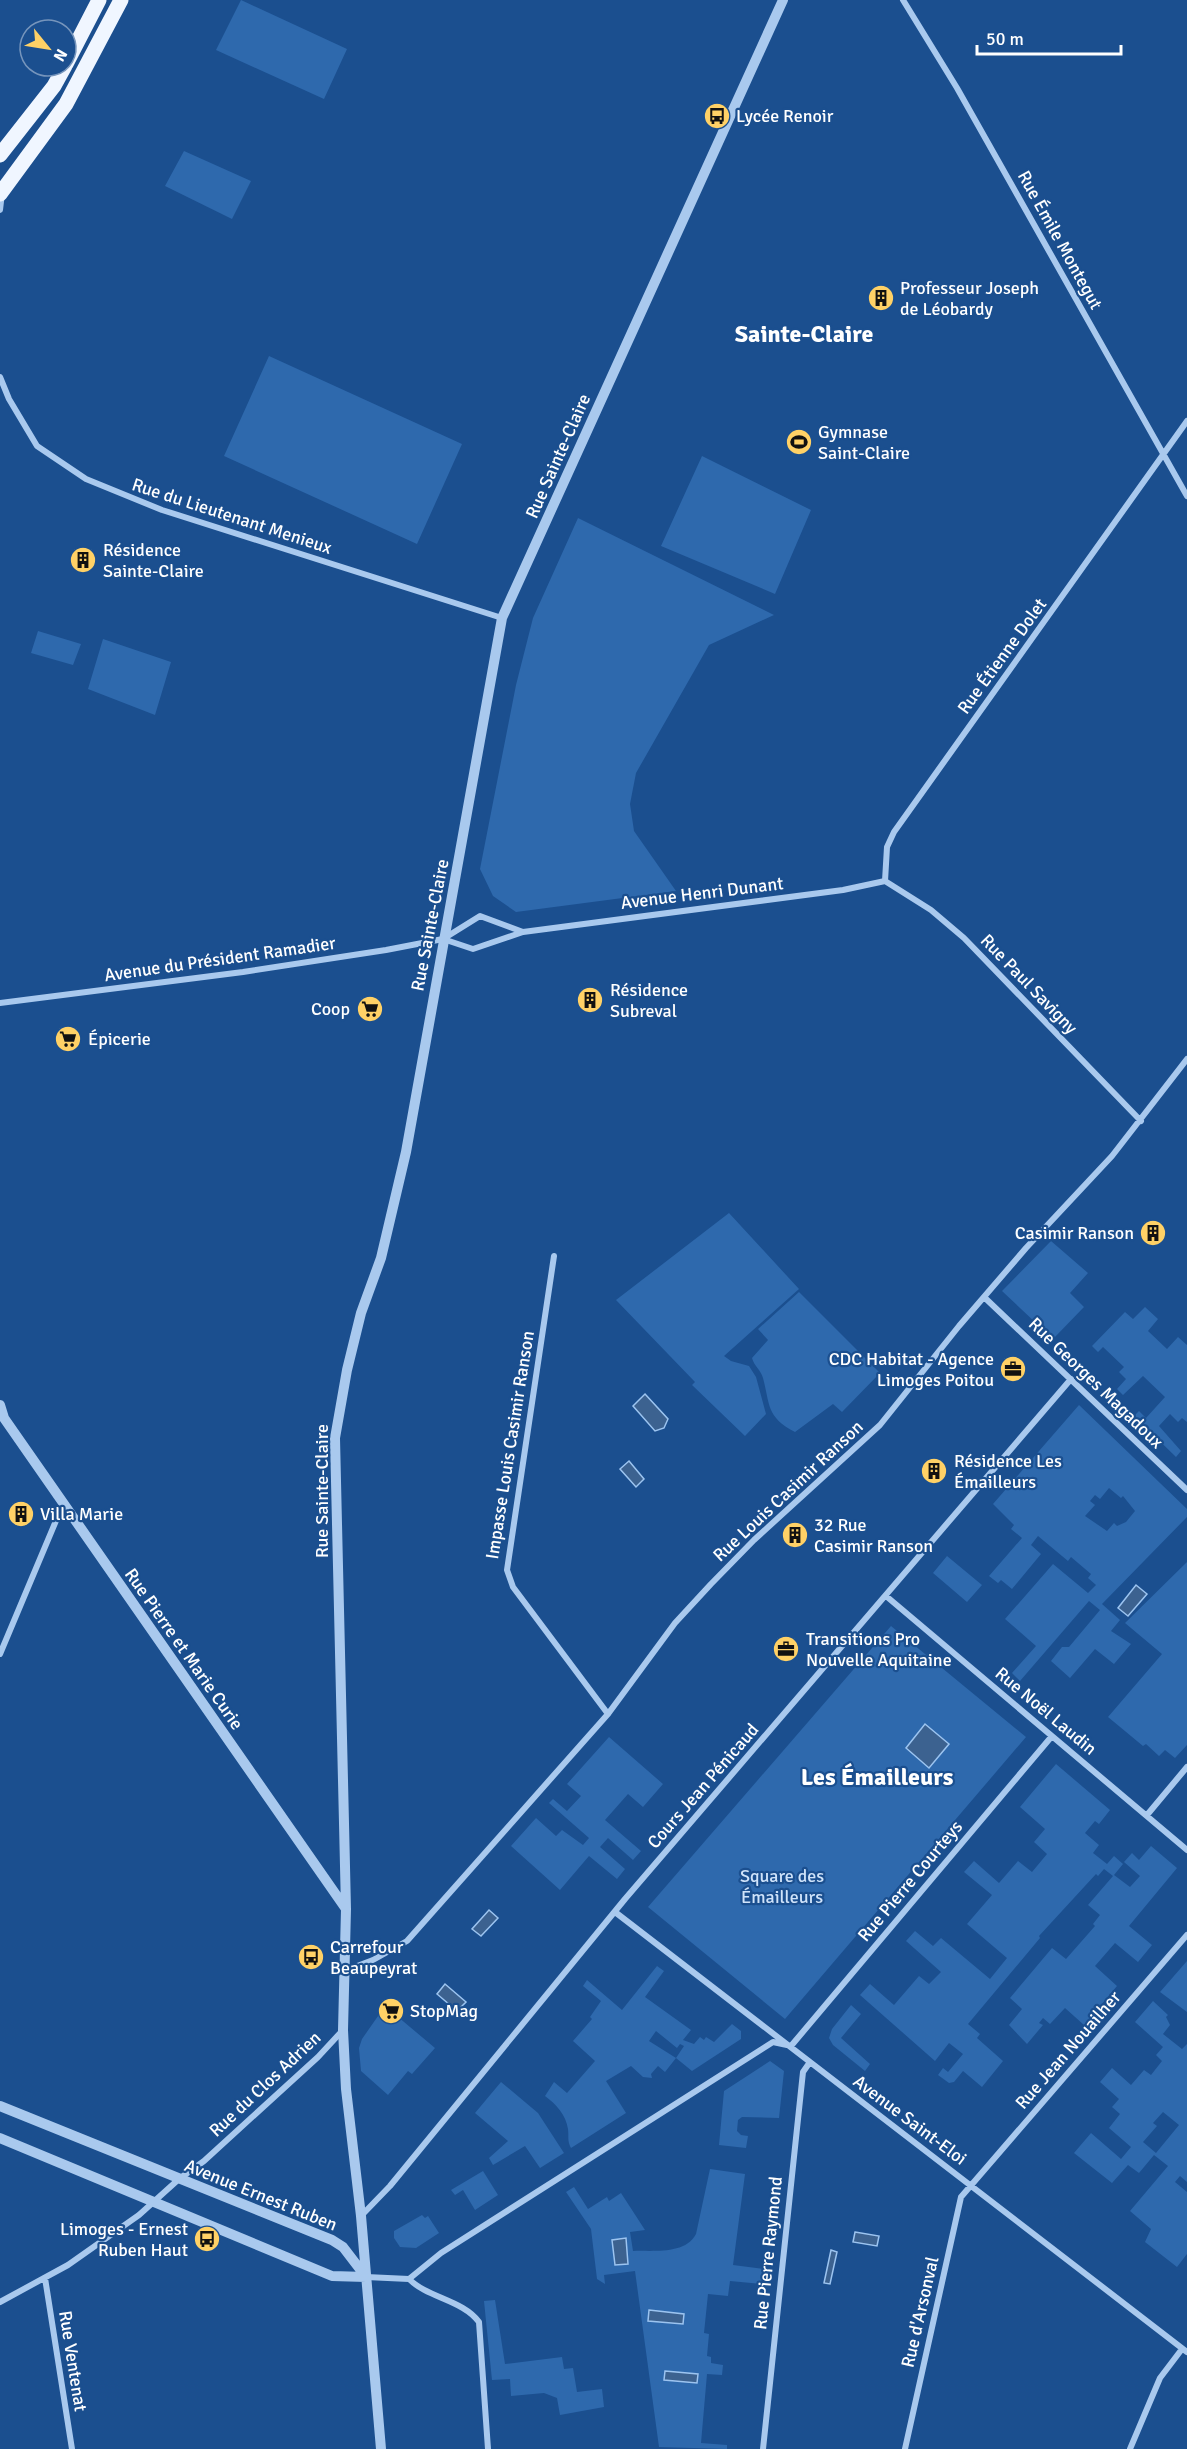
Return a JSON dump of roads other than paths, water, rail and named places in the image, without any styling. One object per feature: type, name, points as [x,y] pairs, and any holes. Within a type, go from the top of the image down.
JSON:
[{"type":"main road","points":[[78,41],[99,0]]},
{"type":"main road","points":[[1,193],[66,104],[121,0]]},
{"type":"main road","points":[[0,155],[59,78]]},
{"type":"street","name":"Rue Sainte-Claire","points":[[346,1909],[335,1438],[347,1370],[361,1313],[381,1258],[406,1152],[443,939],[463,846],[502,618],[783,0]]},
{"type":"street","name":"Rue Émile Montegut","points":[[903,0],[957,88],[1187,496]]},
{"type":"street","points":[[0,210],[1,193]]},
{"type":"street","name":"Rue du Lieutenant Menieux","points":[[0,377],[37,446],[86,479],[129,499],[502,618]]},
{"type":"street","name":"Rue Étienne Dolet","points":[[885,881],[887,847],[894,832],[1187,421]]},
{"type":"street","name":"Avenue Henri Dunant","points":[[443,939],[474,949],[523,932],[843,891],[885,881]]},
{"type":"street","name":"Rue Paul Savigny","points":[[885,881],[931,910],[964,938],[1141,1121]]},
{"type":"street","name":"Avenue Henri Dunant","points":[[443,939],[480,916],[523,932]]},
{"type":"street","name":"Avenue du Président Ramadier","points":[[0,1003],[243,972],[443,939]]},
{"type":"street","name":"Rue Louis Casimir Ranson","points":[[344,1971],[373,1960],[407,1941],[608,1714],[675,1623],[754,1540],[880,1425],[984,1297],[1141,1121],[1187,1059]]},
{"type":"street","name":"Impasse Louis Casimir Ranson","points":[[554,1256],[507,1570],[513,1587],[608,1714]]},
{"type":"street","name":"Rue Georges Magadoux","points":[[984,1297],[1187,1490]]},
{"type":"street","name":"Cours Jean Pénicaud","points":[[361,2216],[390,2186],[615,1912],[1071,1379]]},
{"type":"street","name":"Rue Pierre et Marie Curie","points":[[0,1405],[3,1418],[346,1909]]},
{"type":"street","points":[[0,1654],[58,1516],[67,1510]]},
{"type":"street","name":"Rue Noël Laudin","points":[[886,1596],[1187,1850]]},
{"type":"street","name":"Rue Pierre Courteys","points":[[791,2046],[1052,1736]]},
{"type":"street","points":[[1147,1815],[1187,1767]]},
{"type":"street","points":[[346,1909],[344,1971],[346,2089],[361,2216],[381,2449]]},
{"type":"street","name":"Avenue Saint-Eloi","points":[[615,1912],[1185,2350]]},
{"type":"street","name":"Rue Jean Nouailher","points":[[971,2185],[1187,1935]]},
{"type":"street","name":"Rue du Clos Adrien","points":[[0,2302],[94,2249],[179,2179],[197,2167],[344,2030]]},
{"type":"street","points":[[0,2138],[332,2276],[409,2278],[441,2253],[772,2042],[791,2046]]},
{"type":"street","name":"Rue Pierre Raymond","points":[[763,2449],[803,2072],[810,2062]]},
{"type":"street","name":"Avenue Ernest Ruben","points":[[0,2106],[332,2240],[343,2247],[366,2277]]},
{"type":"street","name":"Rue d'Arsonval","points":[[905,2449],[961,2197],[971,2185]]},
{"type":"street","name":"Rue Ventenat","points":[[45,2278],[72,2449]]},
{"type":"street","points":[[409,2278],[418,2287],[473,2314],[478,2322],[488,2449]]},
{"type":"street","points":[[1130,2449],[1160,2378],[1185,2350]]},
{"type":"place","name":"Lycée Renoir","points":[[717,116]]},
{"type":"place","name":"Professeur Joseph de Léobardy","points":[[881,298]]},
{"type":"place","name":"Gymnase Saint-Claire","points":[[799,442]]},
{"type":"place","name":"Résidence Sainte-Claire","points":[[83,560]]},
{"type":"place","name":"Résidence Subreval","points":[[590,1000]]},
{"type":"place","name":"Coop","points":[[370,1009]]},
{"type":"place","name":"Épicerie","points":[[68,1039]]},
{"type":"place","name":"Casimir Ranson","points":[[1153,1233]]},
{"type":"place","name":"CDC Habitat - Agence Limoges Poitou","points":[[1013,1369]]},
{"type":"place","name":"Résidence Les Émailleurs","points":[[934,1471]]},
{"type":"place","name":"Villa Marie","points":[[21,1514]]},
{"type":"place","name":"32 Rue Casimir Ranson","points":[[795,1535]]},
{"type":"place","name":"Transitions Pro Nouvelle Aquitaine","points":[[786,1649]]},
{"type":"place","name":"Carrefour Beaupeyrat","points":[[311,1957]]},
{"type":"place","name":"StopMag","points":[[391,2011]]},
{"type":"place","name":"Limoges - Ernest Ruben Haut","points":[[207,2239]]},
{"type":"district","name":"Sainte-Claire","points":[[804,334]]},
{"type":"district","name":"Les Émailleurs","points":[[877,1777]]},
{"type":"park label","name":"Square des Émailleurs","points":[[782,1886]]}]
